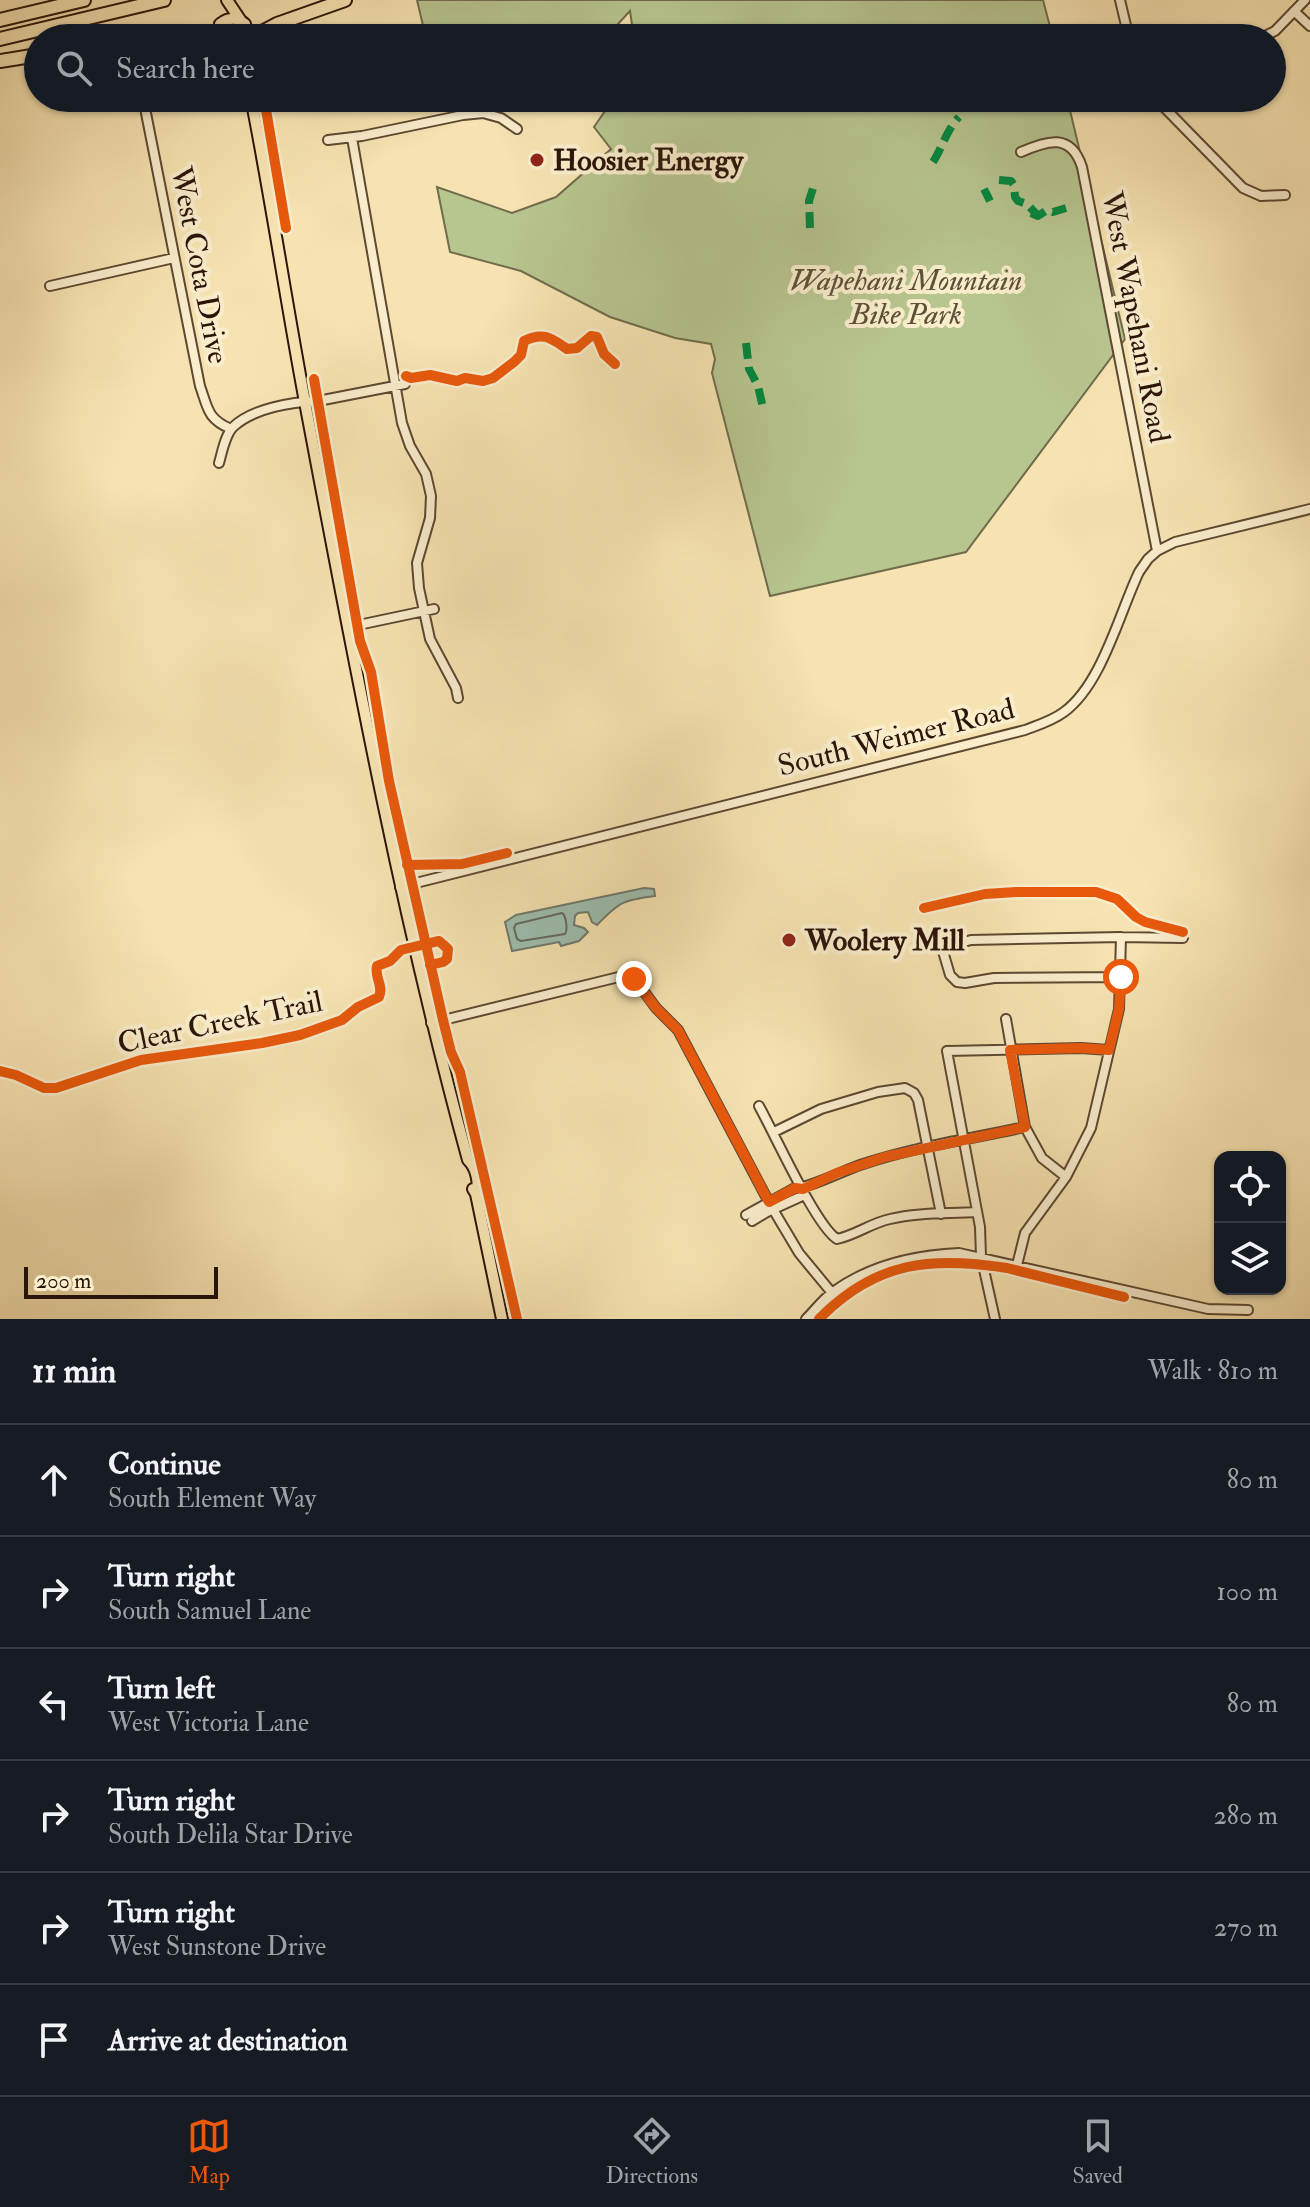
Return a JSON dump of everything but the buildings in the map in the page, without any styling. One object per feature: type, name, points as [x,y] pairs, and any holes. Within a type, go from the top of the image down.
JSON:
[{"type":"highway","points":[[0,20],[84,0]]},
{"type":"highway","points":[[63,24],[164,0]]},
{"type":"highway","points":[[277,24],[345,0]]},
{"type":"highway","points":[[0,39],[24,33]]},
{"type":"highway","points":[[0,61],[24,57]]},
{"type":"main road","points":[[227,0],[243,24]]},
{"type":"main road","points":[[220,24],[227,0]]},
{"type":"main road","points":[[220,24],[228,19],[241,21]]},
{"type":"main road","points":[[252,112],[261,148],[305,401],[400,887],[431,1023],[468,1160],[478,1186],[476,1194],[502,1319]]},
{"type":"main road","points":[[258,112],[261,148]]},
{"type":"street","points":[[1120,0],[1126,24]]},
{"type":"street","points":[[1282,24],[1305,0]]},
{"type":"street","points":[[1294,11],[1310,26]]},
{"type":"street","name":"West Cota Drive","points":[[146,112],[200,386],[217,423],[231,429]]},
{"type":"street","points":[[1169,112],[1243,188],[1261,196],[1285,195]]},
{"type":"street","points":[[328,140],[483,113],[501,118],[517,129]]},
{"type":"street","points":[[352,138],[400,385],[404,431],[426,474],[431,496],[430,518],[417,563],[419,588],[430,639],[456,688],[458,698]]},
{"type":"street","name":"West Wapehani Road","points":[[1021,152],[1048,142],[1066,144],[1078,153],[1157,551]]},
{"type":"street","points":[[50,286],[174,258]]},
{"type":"street","points":[[219,463],[231,429],[252,415],[305,401],[400,385]]},
{"type":"street","points":[[1157,551],[1175,542],[1310,509]]},
{"type":"street","name":"South Weimer Road","points":[[400,887],[1010,734],[1046,722],[1067,710],[1083,693],[1095,674],[1139,572],[1157,551]]},
{"type":"street","points":[[349,627],[434,609]]},
{"type":"street","points":[[1017,1265],[1025,1233],[1066,1177],[1091,1128],[1119,1009],[1121,937]]},
{"type":"street","points":[[1121,977],[994,978],[957,982],[950,975],[942,948],[979,939],[1183,938]]},
{"type":"street","points":[[431,1023],[631,974],[656,1008],[678,1030],[771,1206],[799,1253],[832,1293]]},
{"type":"street","points":[[1006,1019],[1025,1127],[1042,1158],[1066,1177]]},
{"type":"street","points":[[995,1319],[981,1256],[980,1227],[947,1051],[1109,1050]]},
{"type":"street","points":[[774,1132],[821,1109],[857,1097],[901,1087],[914,1093],[941,1214]]},
{"type":"street","points":[[759,1106],[803,1189],[830,1234],[837,1239],[887,1220],[929,1213],[977,1212]]},
{"type":"street","points":[[749,1218],[795,1188],[803,1189],[837,1173],[885,1157],[1025,1127]]},
{"type":"street","points":[[806,1319],[832,1293],[890,1263],[959,1253],[1208,1309],[1248,1310]]},
{"type":"green space","points":[[417,0],[1043,0],[1049,24],[632,24],[630,11],[618,24],[423,24]]},
{"type":"green space","name":"Wapehani Mountain Bike Park","points":[[604,112],[1070,112],[1125,339],[966,552],[770,596],[712,373],[715,359],[711,344],[675,338],[610,317],[521,271],[450,252],[437,187],[512,213],[556,197],[611,149],[594,127]]},
{"type":"water","points":[[644,888],[654,889],[655,896],[622,903],[597,925],[592,922],[588,912],[578,913],[574,925],[588,932],[579,941],[512,951],[505,922],[516,915]]},
{"type":"marked path","points":[[933,162],[959,117]]},
{"type":"marked path","points":[[999,180],[1011,181],[1018,201],[1027,204],[1038,216]]},
{"type":"marked path","points":[[810,228],[809,201],[814,185]]},
{"type":"marked path","points":[[984,189],[990,201]]},
{"type":"marked path","points":[[1031,213],[1038,216],[1047,210],[1053,212],[1066,208]]},
{"type":"marked path","points":[[746,343],[749,369],[758,386],[763,408]]},
{"type":"cycle path","points":[[266,112],[286,228]]},
{"type":"cycle path","points":[[406,376],[430,375],[457,381],[465,378],[483,381],[493,378],[514,362],[521,355],[524,341],[542,336],[567,349],[577,348],[591,336],[597,337],[604,354],[615,364]]},
{"type":"cycle path","points":[[314,379],[360,641],[371,672],[389,781],[443,1020],[460,1072],[517,1319]]},
{"type":"cycle path","points":[[407,865],[462,864],[507,853]]},
{"type":"cycle path","points":[[924,908],[985,894],[1096,892],[1117,899],[1145,922],[1183,932]]},
{"type":"cycle path","name":"Clear Creek Trail","points":[[0,1071],[44,1088],[56,1088],[141,1060],[300,1035],[342,1020],[358,1007],[379,997],[377,966],[390,961],[401,950],[439,941],[448,949],[447,959],[430,965]]},
{"type":"cycle path","points":[[819,1319],[840,1300],[884,1274],[930,1264],[980,1264],[1007,1268],[1124,1297]]},
{"type":"place","name":"Hoosier Energy","points":[[537,160]]},
{"type":"place","name":"Woolery Mill","points":[[789,940]]},
{"type":"route","points":[[634,979],[678,1030],[769,1202],[795,1188],[803,1189],[837,1173],[885,1157],[1025,1127],[1010,1050],[1109,1050],[1119,1009],[1121,977]]}]
